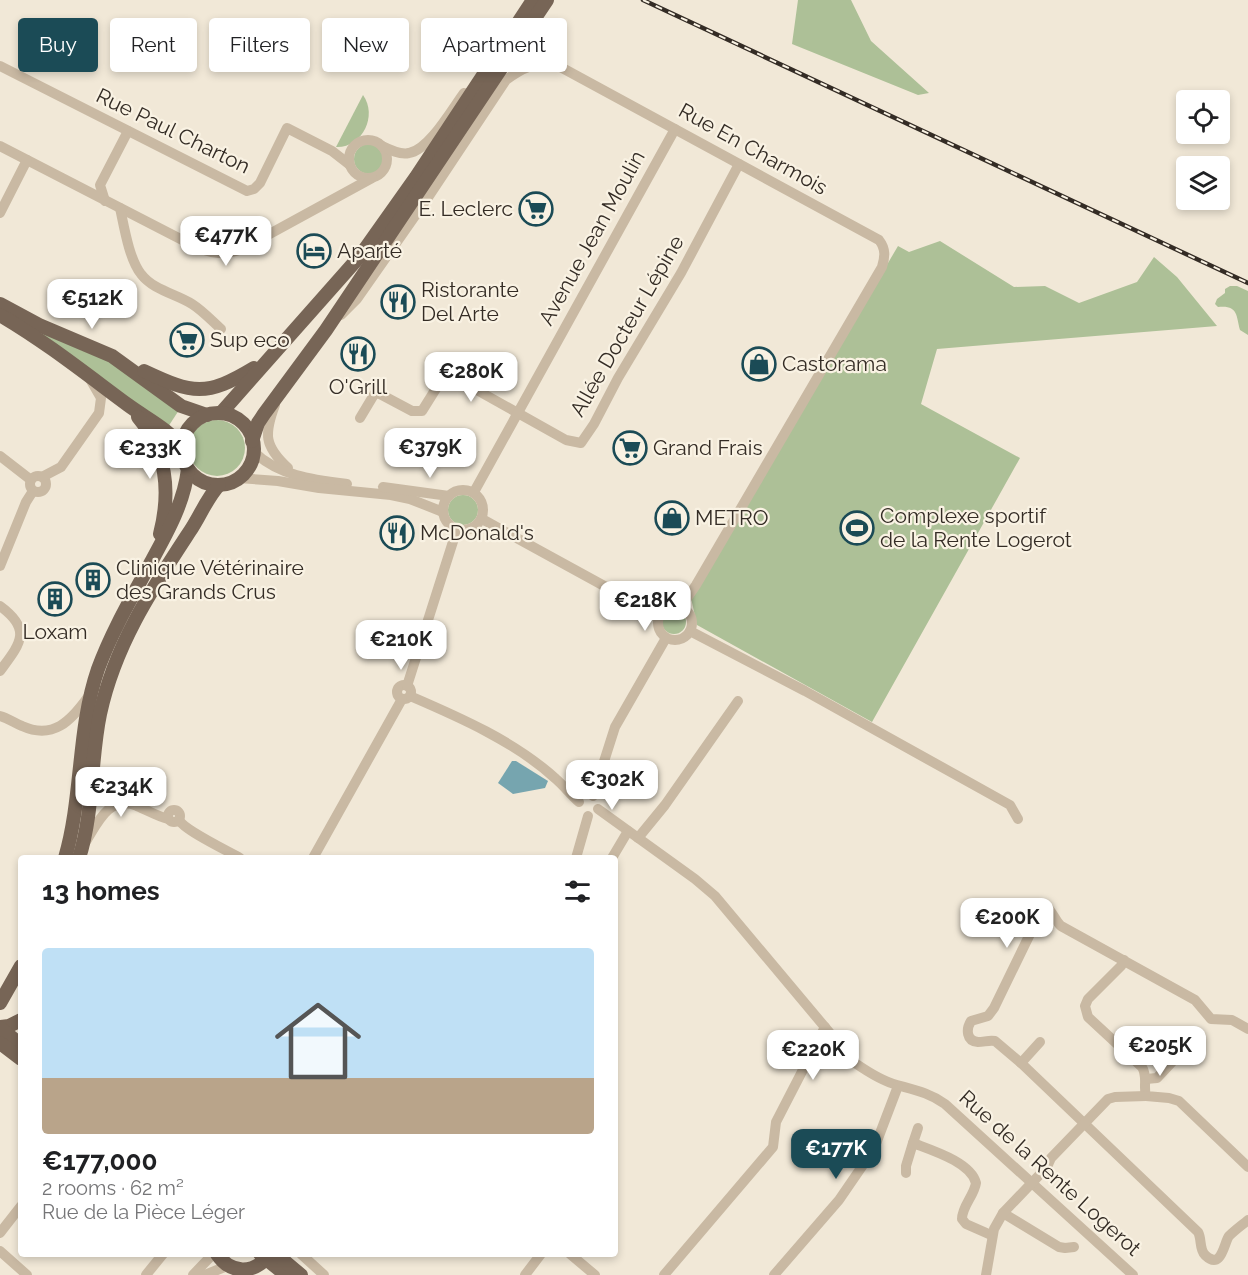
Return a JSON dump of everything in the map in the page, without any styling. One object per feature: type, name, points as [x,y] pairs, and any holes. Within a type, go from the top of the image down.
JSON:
[{"type":"main road","points":[[521,18],[533,0]]},
{"type":"main road","points":[[80,853],[90,807],[100,715],[119,652],[151,591],[219,485],[238,478],[246,471],[251,461],[258,423],[326,330],[547,0]]},
{"type":"main road","points":[[219,485],[202,481],[188,469],[183,459],[182,448],[189,428],[197,420],[214,414],[285,341],[360,256],[485,72]]},
{"type":"main road","points":[[0,304],[39,325],[171,383],[194,389],[208,390],[219,387],[254,368],[285,341]]},
{"type":"main road","points":[[0,315],[43,342],[126,404],[168,432],[182,448]]},
{"type":"main road","points":[[112,356],[181,406],[238,419],[249,432],[253,446]]},
{"type":"main road","points":[[126,404],[149,432],[163,463],[166,483],[165,514],[153,559]]},
{"type":"main road","points":[[66,855],[74,822],[82,744],[100,663],[114,629],[172,523],[183,494],[188,469]]},
{"type":"main road","points":[[1,999],[18,971]]},
{"type":"main road","points":[[0,1028],[18,1022]]},
{"type":"main road","points":[[0,1028],[18,1043]]},
{"type":"main road","points":[[1,1040],[18,1056]]},
{"type":"main road","points":[[218,1257],[226,1266],[244,1270],[266,1258]]},
{"type":"main road","points":[[288,1257],[292,1274]]},
{"type":"main road","points":[[266,1258],[292,1274]]},
{"type":"main road","points":[[266,1258],[292,1274]]},
{"type":"street","name":"Rue En Charmois","points":[[326,330],[357,299],[506,80],[524,67],[544,63],[555,64],[879,240],[883,245],[885,258],[882,267],[681,607]]},
{"type":"street","name":"Rue Paul Charton","points":[[0,66],[247,191],[255,189],[260,183],[287,129],[332,151],[351,168]]},
{"type":"street","points":[[343,194],[352,178],[350,153],[353,148],[367,140],[407,154],[424,146],[483,72]]},
{"type":"street","name":"Avenue Jean Moulin","points":[[474,492],[675,129]]},
{"type":"street","points":[[105,201],[100,185],[128,131]]},
{"type":"street","points":[[0,147],[194,246],[211,252],[223,253],[244,248],[382,172],[386,155],[381,146]]},
{"type":"street","points":[[332,151],[353,148]]},
{"type":"street","points":[[0,213],[27,160]]},
{"type":"street","name":"Allée Docteur Lépine","points":[[516,413],[566,440],[580,443],[587,436],[618,378],[678,278],[739,164]]},
{"type":"street","points":[[351,168],[361,177],[372,178]]},
{"type":"street","points":[[84,190],[100,185]]},
{"type":"street","points":[[120,208],[133,259],[140,273],[146,280],[193,305],[220,328]]},
{"type":"street","points":[[360,418],[375,393],[412,411],[422,411],[447,371],[450,375],[516,413]]},
{"type":"street","points":[[0,566],[35,483],[60,467],[99,413],[101,398],[85,372]]},
{"type":"street","points":[[283,387],[267,430],[269,446],[278,459],[297,476]]},
{"type":"street","points":[[253,446],[266,461],[297,476],[449,496]]},
{"type":"street","points":[[0,456],[35,483]]},
{"type":"street","points":[[238,478],[391,495],[410,499],[443,512]]},
{"type":"street","points":[[465,489],[474,492],[480,498],[484,508],[482,519],[475,526],[466,530],[457,529],[448,523],[443,512],[444,503],[456,491],[465,489]]},
{"type":"street","points":[[482,519],[659,616]]},
{"type":"street","points":[[316,855],[406,693],[457,529]]},
{"type":"street","points":[[0,606],[13,616],[20,632],[18,647],[0,671]]},
{"type":"street","points":[[670,607],[681,607],[690,617],[690,631],[682,639],[666,638],[659,630],[659,616],[670,607]]},
{"type":"street","points":[[690,631],[805,691],[1010,805],[1018,819]]},
{"type":"street","points":[[593,796],[615,727],[666,638]]},
{"type":"street","points":[[0,716],[24,727],[43,732],[63,726],[77,713],[92,692]]},
{"type":"street","points":[[406,693],[468,721],[517,750],[556,779],[579,802],[580,812],[588,816],[594,814],[598,809],[599,803],[593,796]]},
{"type":"street","points":[[638,838],[665,805],[738,701]]},
{"type":"street","points":[[579,802],[583,797],[593,796]]},
{"type":"street","points":[[80,853],[100,818],[117,803],[125,802],[173,819],[235,855]]},
{"type":"street","name":"Rue de la Rente Logerot","points":[[598,809],[715,896],[855,1063],[870,1073],[931,1096],[949,1107],[1133,1275]]},
{"type":"street","points":[[577,855],[588,816]]},
{"type":"street","points":[[614,855],[628,831]]},
{"type":"street","points":[[1248,1029],[1232,1020],[1211,1019],[1195,1000],[1061,926],[1047,907],[1039,906],[1030,916],[1030,934],[994,1008],[988,1016],[971,1021],[967,1028],[973,1040],[995,1041],[1021,1063],[1198,1232],[1202,1238],[1203,1252],[1206,1256],[1219,1257],[1230,1236],[1248,1220]]},
{"type":"street","points":[[1124,960],[1121,966],[1088,999],[1085,1011],[1088,1017],[1142,1067],[1146,1079],[1144,1089],[1146,1096]]},
{"type":"street","points":[[664,1275],[773,1147],[776,1122],[825,1027]]},
{"type":"street","points":[[1021,1063],[1040,1042]]},
{"type":"street","points":[[1146,1079],[1157,1078],[1185,1048]]},
{"type":"street","points":[[774,1275],[839,1200],[874,1149],[903,1086]]},
{"type":"street","points":[[986,1275],[991,1235],[1003,1213],[1030,1182],[1047,1167],[1051,1158],[1108,1099],[1146,1096],[1179,1101],[1248,1167]]},
{"type":"street","points":[[906,1173],[906,1166],[918,1128]]},
{"type":"street","points":[[913,1143],[944,1155],[971,1173],[975,1178],[975,1187],[963,1211],[962,1219],[966,1224],[991,1235]]},
{"type":"street","points":[[0,1233],[18,1210]]},
{"type":"street","points":[[1003,1213],[1059,1247],[1074,1246]]},
{"type":"street","points":[[0,1251],[21,1273]]},
{"type":"street","points":[[146,1275],[161,1257]]},
{"type":"street","points":[[193,1275],[212,1257]]},
{"type":"street","points":[[304,1257],[324,1275]]},
{"type":"street","points":[[525,1275],[539,1257]]},
{"type":"street","points":[[574,1257],[595,1275]]},
{"type":"street","points":[[205,1275],[226,1266]]},
{"type":"green space","points":[[798,0],[851,0],[871,41],[929,93],[918,95],[792,44]]},
{"type":"green space","points":[[363,95],[369,112],[365,129],[353,142],[336,147]]},
{"type":"green space","points":[[369,144],[380,148],[384,159],[380,170],[369,174],[358,170],[354,159],[358,148]]},
{"type":"green space","name":"Complexe sportif de la Rente Logerot","points":[[940,241],[1014,287],[1045,286],[1079,303],[1137,282],[1154,257],[1177,277],[1217,326],[937,349],[921,404],[1020,458],[872,722],[697,625],[691,598],[898,246],[909,252]]},
{"type":"green space","points":[[1237,286],[1248,291],[1248,335],[1240,330],[1233,309],[1218,307],[1215,304],[1217,299],[1225,293],[1225,289]]},
{"type":"green space","points":[[43,332],[101,356],[179,410],[168,427],[41,335]]},
{"type":"green space","points":[[217,420],[228,422],[237,428],[243,437],[245,448],[243,459],[237,468],[228,474],[217,476],[206,474],[197,468],[191,459],[189,448],[191,437],[197,428],[206,422]]},
{"type":"green space","points":[[463,495],[474,499],[478,510],[474,521],[463,525],[452,521],[448,510],[452,499]]},
{"type":"green space","points":[[674,610],[682,614],[686,622],[682,630],[674,634],[666,630],[662,622],[666,614]]},
{"type":"water","points":[[512,761],[516,761],[548,781],[545,788],[513,794],[498,783]]},
{"type":"railway","points":[[643,0],[1248,283]]},
{"type":"place","name":"E. Leclerc","points":[[536,209]]},
{"type":"place","name":"Aparté","points":[[314,251]]},
{"type":"place","name":"Ristorante Del Arte","points":[[398,302]]},
{"type":"place","name":"Sup eco","points":[[187,340]]},
{"type":"place","name":"O'Grill","points":[[358,354]]},
{"type":"place","name":"Castorama","points":[[759,364]]},
{"type":"place","name":"Grand Frais","points":[[630,448]]},
{"type":"place","name":"METRO","points":[[672,518]]},
{"type":"place","name":"Complexe sportif de la Rente Logerot","points":[[857,528]]},
{"type":"place","name":"McDonald's","points":[[397,533]]},
{"type":"place","name":"Clinique Vétérinaire des Grands Crus","points":[[93,580]]},
{"type":"place","name":"Loxam","points":[[55,599]]}]
